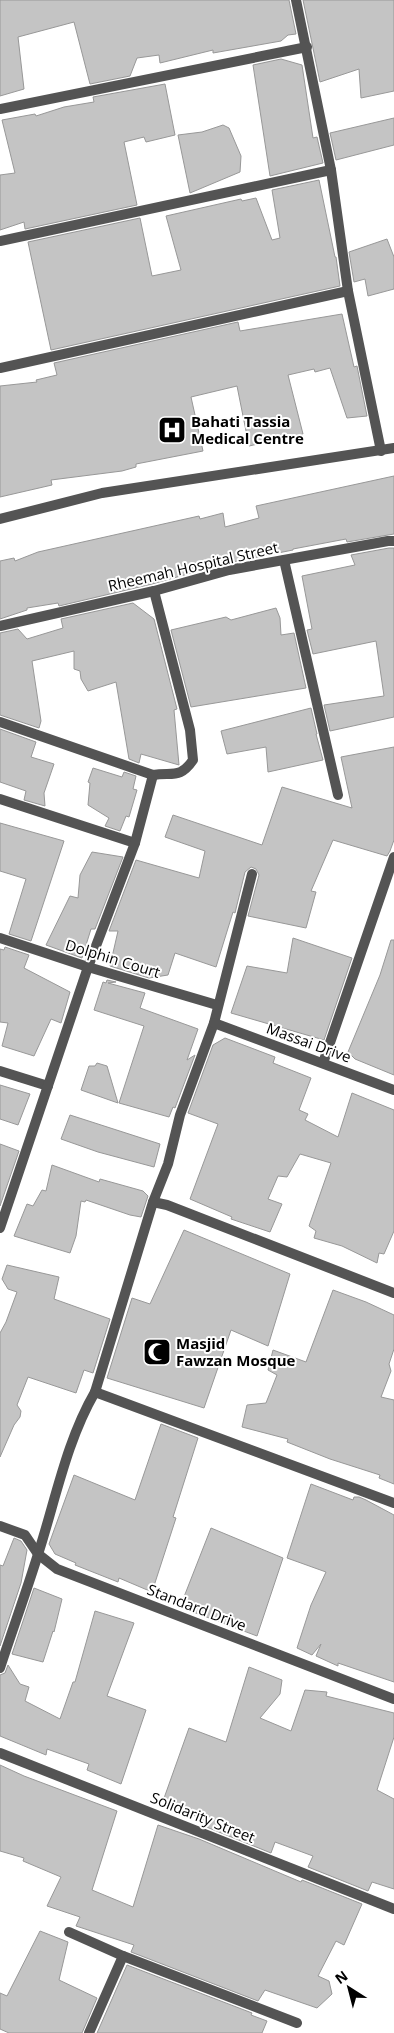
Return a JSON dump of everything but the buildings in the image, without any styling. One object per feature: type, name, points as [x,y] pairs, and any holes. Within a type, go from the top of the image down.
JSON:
[{"type":"street","points":[[296,0],[331,170],[348,291],[381,451]]},
{"type":"street","points":[[0,109],[307,47]]},
{"type":"street","points":[[0,241],[331,170]]},
{"type":"street","points":[[0,368],[348,291]]},
{"type":"street","points":[[0,519],[102,494],[394,448]]},
{"type":"street","name":"Rheemah Hospital Street","points":[[0,626],[154,591],[229,570],[394,541]]},
{"type":"street","points":[[284,560],[338,795]]},
{"type":"street","points":[[0,722],[153,775],[179,774],[186,770],[193,760],[190,730],[154,591]]},
{"type":"street","points":[[0,1228],[3,1211],[88,967],[135,843],[153,775]]},
{"type":"street","points":[[0,799],[135,843]]},
{"type":"street","points":[[323,1063],[394,857]]},
{"type":"street","points":[[0,1668],[38,1554],[72,1442],[85,1410],[95,1392],[153,1202],[168,1164],[180,1115],[214,1023],[252,874]]},
{"type":"street","name":"Dolphin Court","points":[[0,938],[88,967],[218,1005]]},
{"type":"street","name":"Massai Drive","points":[[214,1023],[394,1090]]},
{"type":"street","points":[[0,1071],[48,1086]]},
{"type":"street","points":[[153,1202],[167,1205],[394,1293]]},
{"type":"street","points":[[95,1392],[394,1503]]},
{"type":"street","name":"Standard Drive","points":[[0,1526],[25,1536],[38,1554],[58,1568],[394,1700]]},
{"type":"street","name":"Solidarity Street","points":[[0,1753],[394,1909]]},
{"type":"street","points":[[69,1932],[123,1956],[297,2023]]},
{"type":"street","points":[[89,2033],[123,1956]]},
{"type":"place","name":"Bahati Tassia Medical Centre","points":[[172,430]]},
{"type":"place","name":"Masjid Fawzan Mosque","points":[[157,1352]]}]
